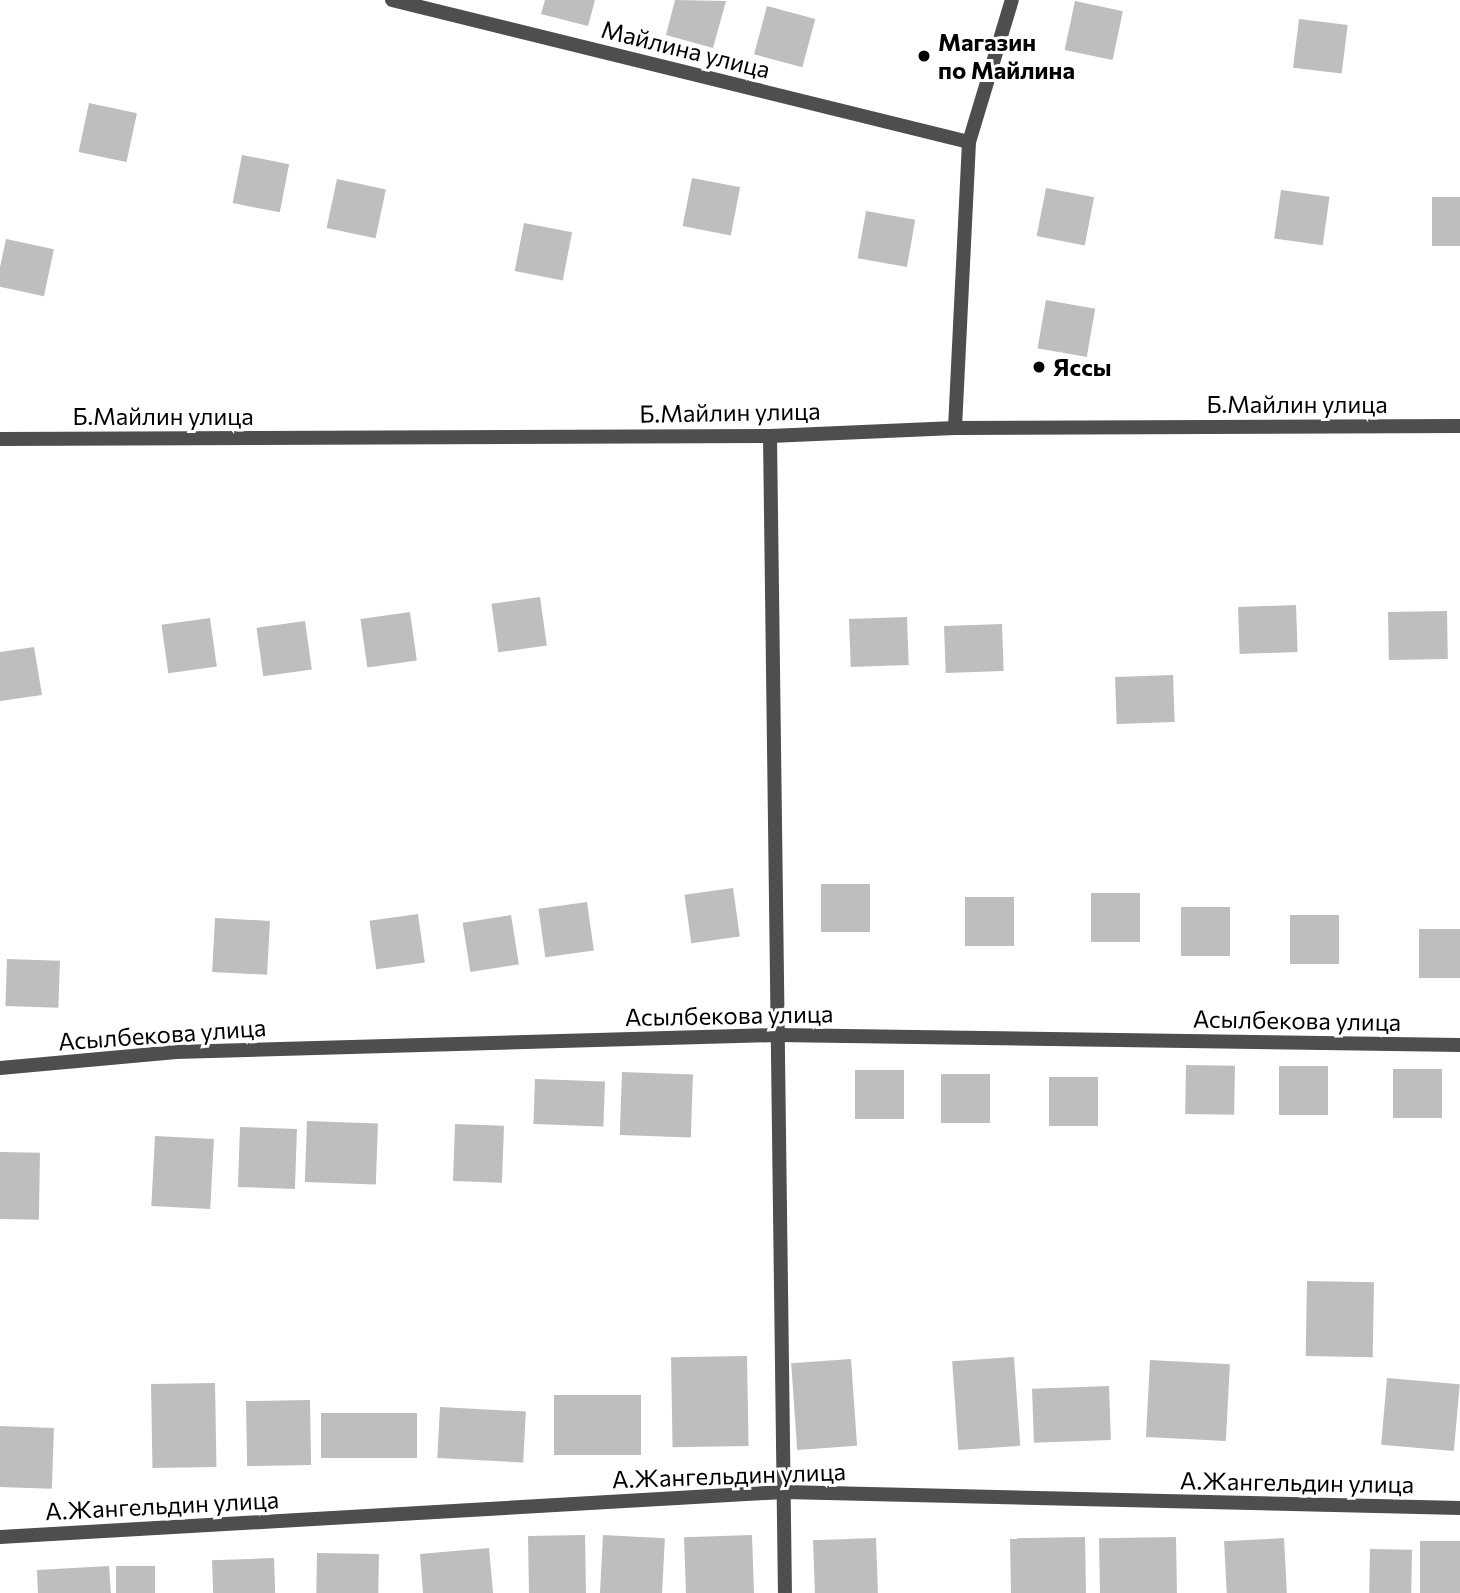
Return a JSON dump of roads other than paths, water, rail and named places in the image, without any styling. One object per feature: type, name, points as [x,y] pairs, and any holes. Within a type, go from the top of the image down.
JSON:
[{"type":"street","name":"Майлина улица","points":[[392,0],[970,142]]},
{"type":"street","points":[[955,428],[970,142],[1012,0]]},
{"type":"street","name":"Б.Майлин улица","points":[[0,439],[770,436],[955,428],[1460,426]]},
{"type":"street","points":[[770,436],[785,1593]]},
{"type":"street","name":"Асылбекова улица","points":[[0,1068],[176,1052],[778,1035],[1460,1045]]},
{"type":"street","name":"А.Жангельдин улица","points":[[0,1537],[784,1492],[1460,1508]]},
{"type":"place","name":"Магазин по Майлина","points":[[924,56]]},
{"type":"place","name":"Яссы","points":[[1039,367]]}]
